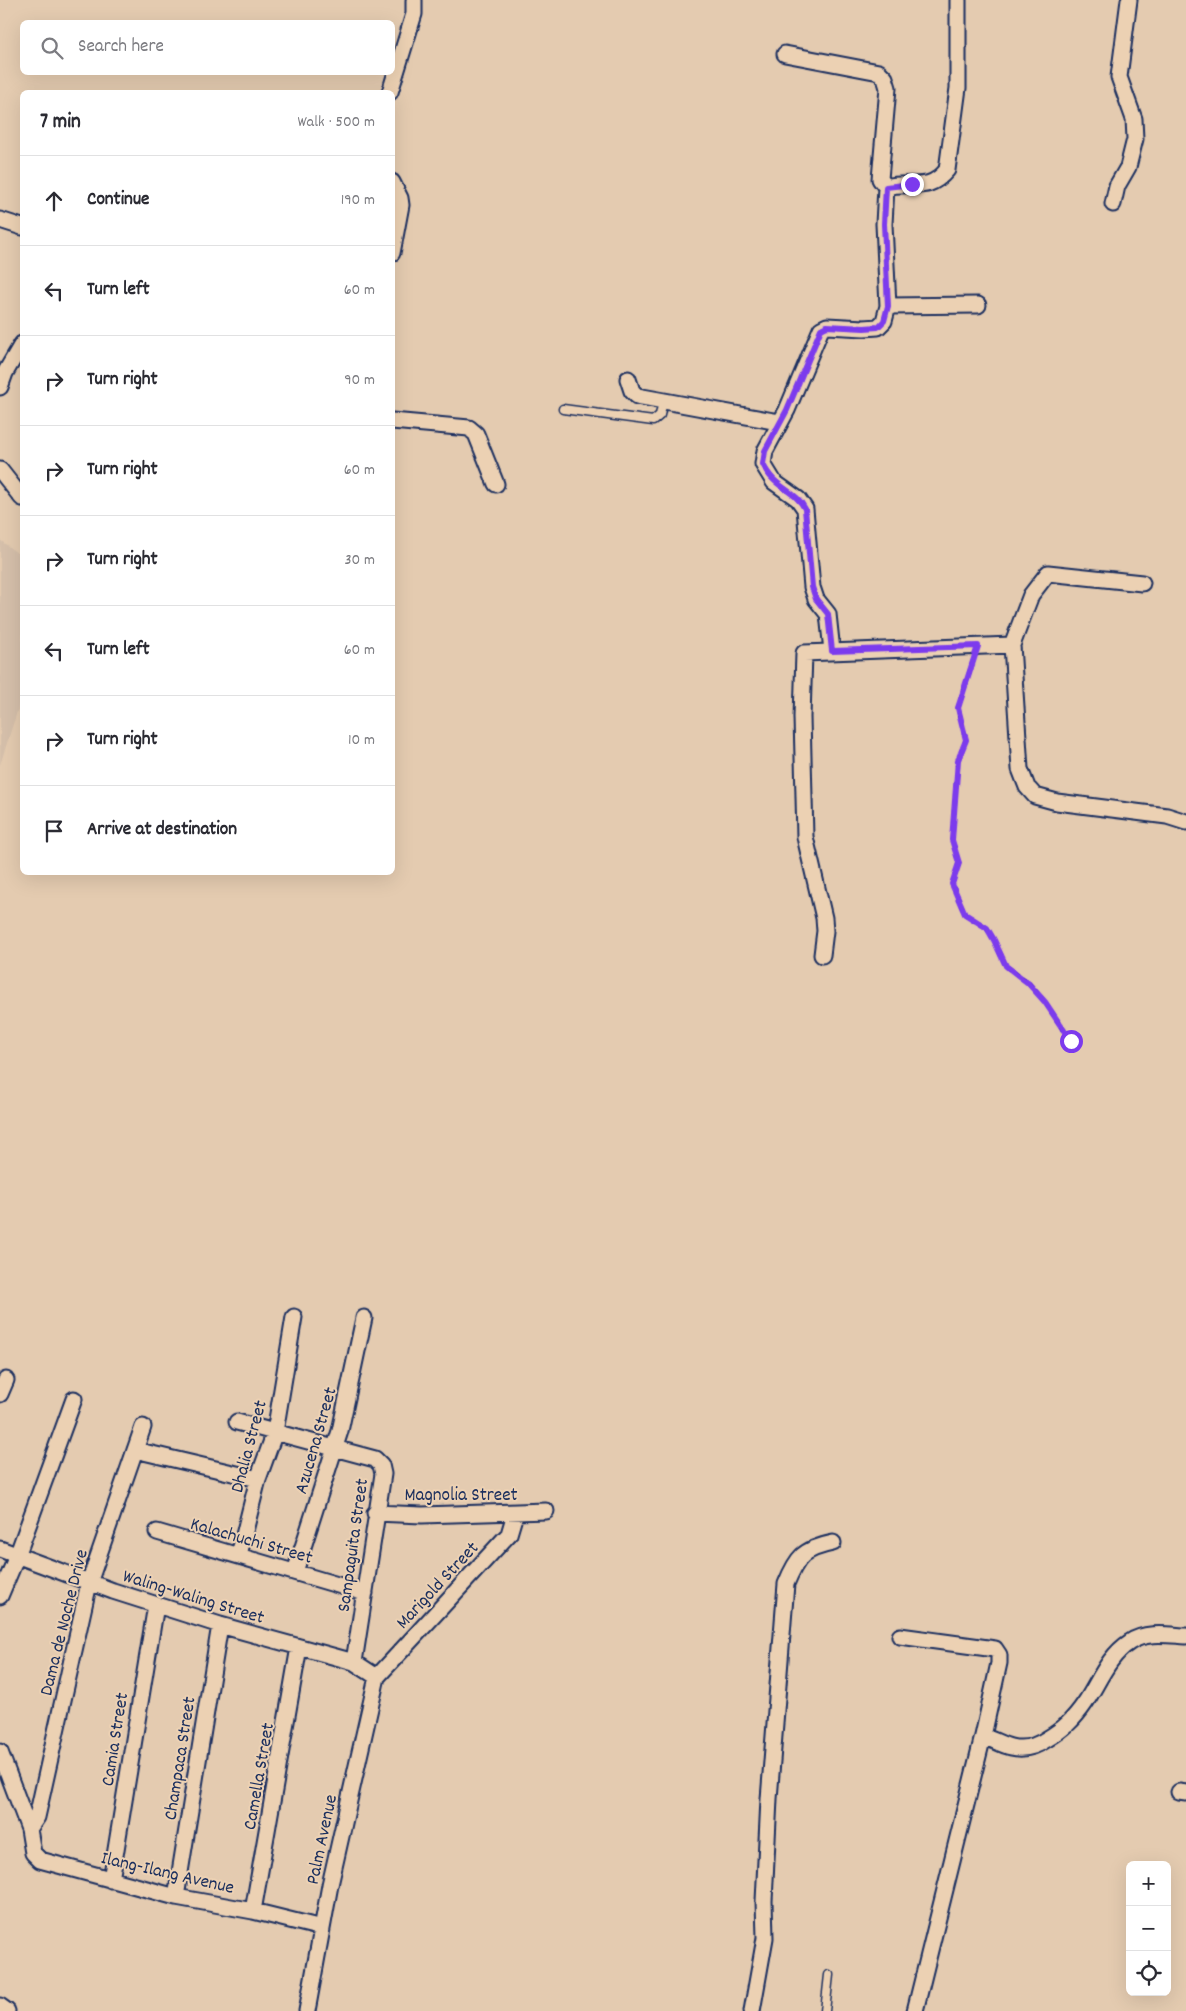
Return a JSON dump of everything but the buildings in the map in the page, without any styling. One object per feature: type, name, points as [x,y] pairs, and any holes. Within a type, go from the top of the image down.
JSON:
[{"type":"street","points":[[391,90],[414,14],[414,0]]},
{"type":"street","points":[[886,187],[912,184],[930,185],[940,179],[948,170],[958,88],[958,0]]},
{"type":"street","points":[[1113,204],[1117,186],[1128,167],[1135,139],[1134,119],[1118,77],[1129,0]]},
{"type":"street","points":[[785,54],[879,72],[885,78],[888,88],[880,179],[886,187],[884,224],[888,306],[884,321],[878,327],[827,326],[821,329],[787,410],[765,451],[763,464],[774,482],[798,499],[805,509],[812,587],[816,599],[828,614],[832,651]]},
{"type":"street","points":[[395,188],[401,205],[395,238]]},
{"type":"street","points":[[0,220],[20,226]]},
{"type":"street","points":[[888,306],[978,305]]},
{"type":"street","points":[[0,387],[20,348]]},
{"type":"street","points":[[628,379],[632,391],[637,396],[779,422]]},
{"type":"street","points":[[395,421],[469,428],[476,434],[496,484]]},
{"type":"street","points":[[0,470],[20,495]]},
{"type":"street","points":[[1142,583],[1048,573],[1031,595],[1012,644],[1020,770],[1028,787],[1035,796],[1057,802],[1167,816],[1186,822]]},
{"type":"street","points":[[822,955],[825,931],[824,918],[806,837],[804,653],[1012,644]]},
{"type":"street","name":"Dhalia Street","points":[[239,1555],[258,1479],[275,1432],[294,1317]]},
{"type":"street","name":"Azucena Street","points":[[295,1572],[335,1448],[364,1318]]},
{"type":"street","points":[[0,1596],[17,1556],[74,1399]]},
{"type":"street","name":"Sampaguita Street","points":[[237,1422],[375,1459],[381,1465],[383,1474],[375,1513],[354,1662]]},
{"type":"street","name":"Dama de Noche Drive","points":[[29,1829],[37,1817],[88,1583],[143,1427]]},
{"type":"street","points":[[135,1450],[258,1479]]},
{"type":"street","name":"Magnolia Street","points":[[375,1513],[422,1515],[515,1514],[546,1511]]},
{"type":"street","name":"Marigold Street","points":[[377,1677],[509,1534],[515,1514]]},
{"type":"street","name":"Kalachuchi Street","points":[[157,1532],[365,1593]]},
{"type":"street","points":[[752,2011],[765,1938],[764,1902],[770,1790],[786,1584],[798,1557],[814,1547],[833,1543]]},
{"type":"street","name":"Waling-Waling Street","points":[[0,1549],[88,1583],[156,1605],[220,1625],[354,1662],[377,1677]]},
{"type":"street","name":"Camia Street","points":[[111,1880],[156,1605]]},
{"type":"street","name":"Champaca Street","points":[[176,1897],[220,1625]]},
{"type":"street","points":[[983,1736],[1012,1747],[1036,1746],[1066,1727],[1086,1702],[1097,1681],[1117,1652],[1130,1642],[1140,1637],[1159,1634],[1186,1636]]},
{"type":"street","points":[[900,1636],[995,1650],[999,1655],[999,1663],[983,1736],[915,2011]]},
{"type":"street","name":"Camella Street","points":[[253,1911],[299,1647]]},
{"type":"street","name":"Palm Avenue","points":[[307,2011],[322,1928],[377,1677]]},
{"type":"street","name":"Ilang-Ilang Avenue","points":[[0,1752],[29,1829],[33,1853],[40,1860],[176,1897],[253,1911],[322,1928]]},
{"type":"street","points":[[0,2006],[7,2011]]},
{"type":"lane","points":[[563,409],[652,421],[660,414],[663,401]]},
{"type":"lane","points":[[825,2011],[829,1975]]},
{"type":"path","points":[[978,646],[958,708],[966,740],[958,760],[952,840],[959,863],[952,884],[965,914],[987,928],[1006,966],[1028,983],[1045,1002],[1071,1041]]},
{"type":"shaded area","points":[[0,540],[20,555],[20,702],[0,765]]},
{"type":"route","points":[[912,184],[886,187],[884,224],[888,306],[884,321],[878,327],[827,326],[821,329],[787,410],[765,451],[763,464],[766,472],[774,482],[798,499],[805,509],[812,587],[816,599],[828,614],[832,651],[978,646],[958,708],[966,740],[958,760],[955,788],[952,840],[959,863],[952,884],[965,914],[987,928],[1006,966],[1028,983],[1045,1002],[1071,1041]]}]
